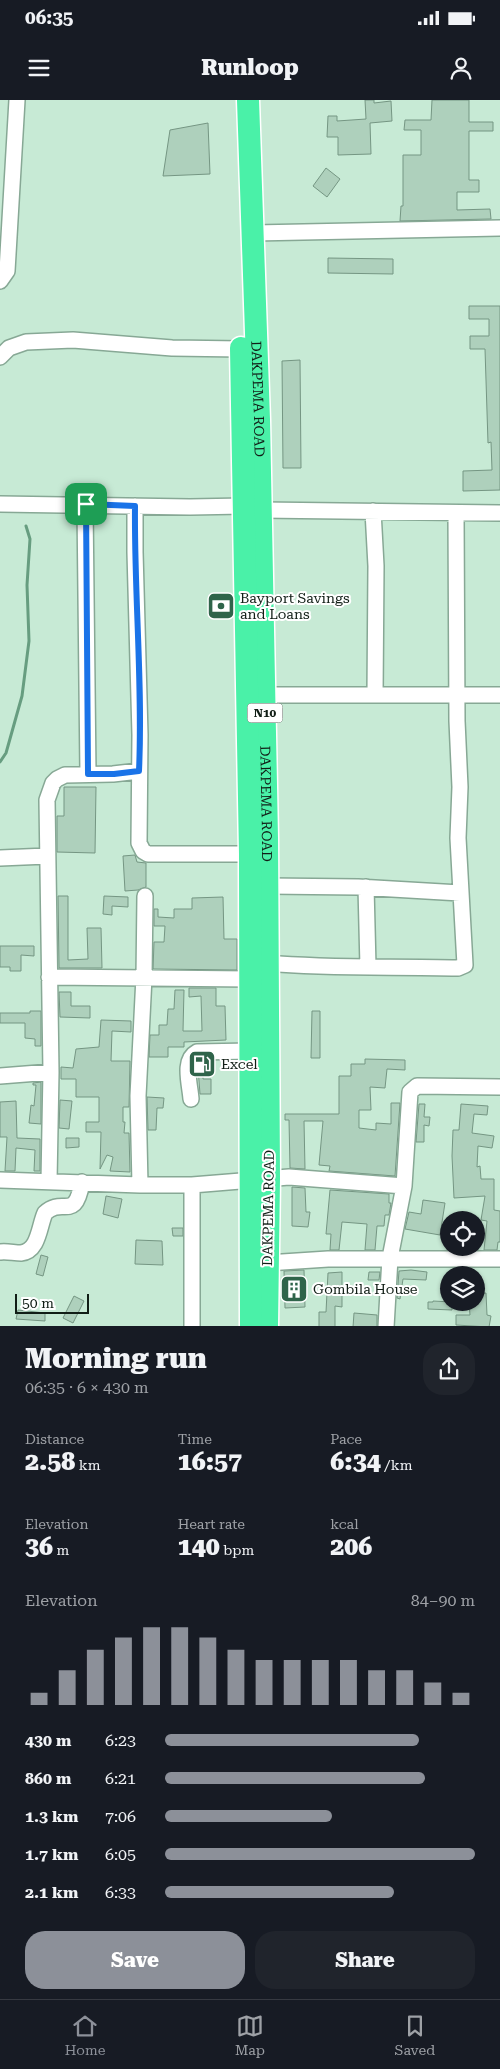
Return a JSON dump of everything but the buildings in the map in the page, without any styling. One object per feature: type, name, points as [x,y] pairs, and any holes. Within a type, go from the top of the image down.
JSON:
[{"type":"highway","name":"DAKPEMA ROAD","points":[[235,100],[241,349],[264,695],[268,886],[268,963],[260,1179],[251,1326]]},
{"type":"highway","name":"DAKPEMA ROAD","points":[[248,100],[252,233],[250,1051],[267,1263],[267,1326]]},
{"type":"street","points":[[0,281],[7,271],[18,100]]},
{"type":"street","points":[[252,233],[500,228]]},
{"type":"street","points":[[0,337],[2,355]]},
{"type":"street","points":[[2,355],[9,348],[26,342],[73,340],[172,348],[241,349]]},
{"type":"street","points":[[0,504],[86,504],[456,514],[500,513]]},
{"type":"street","points":[[86,504],[88,774]]},
{"type":"street","points":[[135,506],[140,735],[139,843],[143,851],[148,854],[250,854]]},
{"type":"street","points":[[373,511],[376,566],[375,695]]},
{"type":"street","points":[[268,963],[304,967],[458,968],[465,964],[460,893],[456,514]]},
{"type":"street","points":[[264,695],[500,696]]},
{"type":"street","points":[[49,1181],[51,1072],[47,800],[51,788],[57,779],[65,775],[114,774],[139,771]]},
{"type":"street","points":[[0,858],[47,856]]},
{"type":"street","points":[[268,886],[366,887],[460,893]]},
{"type":"street","points":[[366,887],[368,967]]},
{"type":"street","points":[[140,1185],[139,1060],[144,977],[145,896]]},
{"type":"street","points":[[49,977],[250,979]]},
{"type":"street","points":[[191,1099],[188,1062],[191,1055],[197,1052],[250,1051]]},
{"type":"street","points":[[0,1076],[51,1072]]},
{"type":"street","points":[[386,1326],[390,1258],[404,1186],[409,1094],[417,1086],[500,1087]]},
{"type":"street","points":[[0,1180],[192,1185],[260,1179],[321,1178],[404,1186]]},
{"type":"street","points":[[0,1252],[22,1253],[29,1250],[36,1242],[45,1213],[56,1207],[70,1207],[74,1205],[79,1196],[82,1182]]},
{"type":"street","points":[[192,1185],[192,1326]]},
{"type":"street","points":[[267,1263],[328,1259],[500,1259]]},
{"type":"waterway","points":[[0,762],[6,753],[22,696],[29,641],[27,585],[30,539],[26,526]]},
{"type":"place","name":"Bayport Savings and Loans","points":[[221,606]]},
{"type":"place","name":"Excel","points":[[202,1064]]},
{"type":"place","name":"Gombila House","points":[[294,1289]]},
{"type":"route","points":[[86,504],[135,506],[136,623],[140,735],[139,771],[114,774],[88,774],[86,504]]}]
